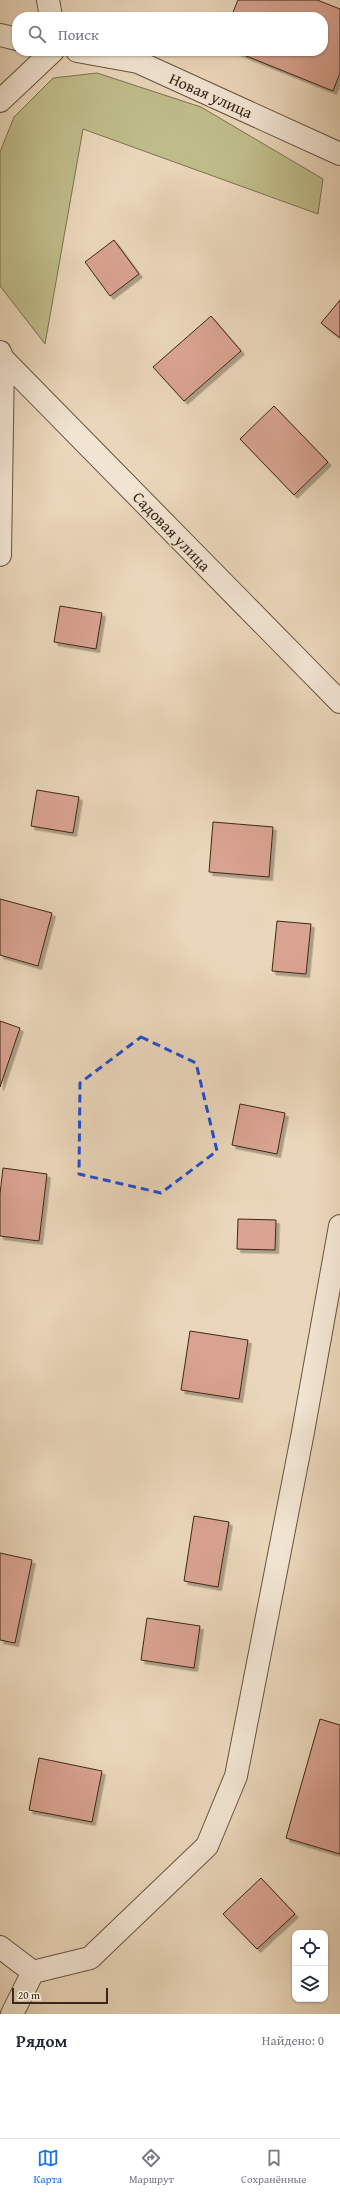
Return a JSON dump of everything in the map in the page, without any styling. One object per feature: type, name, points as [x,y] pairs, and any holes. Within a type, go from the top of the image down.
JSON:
[{"type":"street","points":[[48,0],[50,12]]},
{"type":"street","points":[[0,35],[12,38]]},
{"type":"street","points":[[0,101],[48,56]]},
{"type":"street","name":"Новая улица","points":[[105,56],[138,62],[340,154]]},
{"type":"street","points":[[0,555],[2,356]]},
{"type":"street","name":"Садовая улица","points":[[2,356],[340,702]]},
{"type":"street","points":[[12,2014],[33,1972],[90,1958],[207,1846],[236,1776],[303,1432],[340,1226]]},
{"type":"street","points":[[0,1946],[33,1972]]},
{"type":"highlighted area","points":[[141,1037],[196,1063],[217,1151],[161,1193],[79,1174],[80,1083]]},
{"type":"shaded area","points":[[97,73],[201,107],[323,179],[318,214],[83,129],[45,344],[0,286],[0,152],[14,117],[53,78]]},
{"type":"building","points":[[238,0],[317,0],[340,9],[340,73],[333,91],[246,56],[328,56],[328,12],[233,12]]},
{"type":"building","points":[[114,240],[139,274],[110,296],[85,262]]},
{"type":"building","points":[[340,300],[340,338],[321,323]]},
{"type":"building","points":[[211,316],[241,351],[184,401],[153,367]]},
{"type":"building","points":[[274,406],[328,462],[294,495],[240,439]]},
{"type":"building","points":[[60,606],[102,613],[96,649],[54,642]]},
{"type":"building","points":[[37,790],[79,797],[73,833],[31,826]]},
{"type":"building","points":[[213,822],[273,827],[269,877],[209,872]]},
{"type":"building","points":[[0,899],[52,913],[38,966],[0,955]]},
{"type":"building","points":[[277,921],[311,924],[306,974],[272,971]]},
{"type":"building","points":[[0,1021],[20,1028],[0,1087]]},
{"type":"building","points":[[240,1104],[285,1113],[277,1154],[232,1145]]},
{"type":"building","points":[[3,1168],[47,1174],[39,1241],[0,1236],[0,1194]]},
{"type":"building","points":[[238,1219],[276,1220],[275,1250],[237,1249]]},
{"type":"building","points":[[190,1331],[248,1340],[239,1399],[181,1390]]},
{"type":"building","points":[[194,1516],[229,1522],[218,1587],[184,1581]]},
{"type":"building","points":[[0,1553],[32,1560],[15,1643],[0,1640]]},
{"type":"building","points":[[147,1618],[200,1626],[194,1668],[141,1660]]},
{"type":"building","points":[[320,1719],[340,1725],[340,1854],[286,1838]]},
{"type":"building","points":[[39,1758],[102,1771],[92,1822],[29,1810]]},
{"type":"building","points":[[261,1878],[295,1914],[257,1949],[223,1914]]}]
